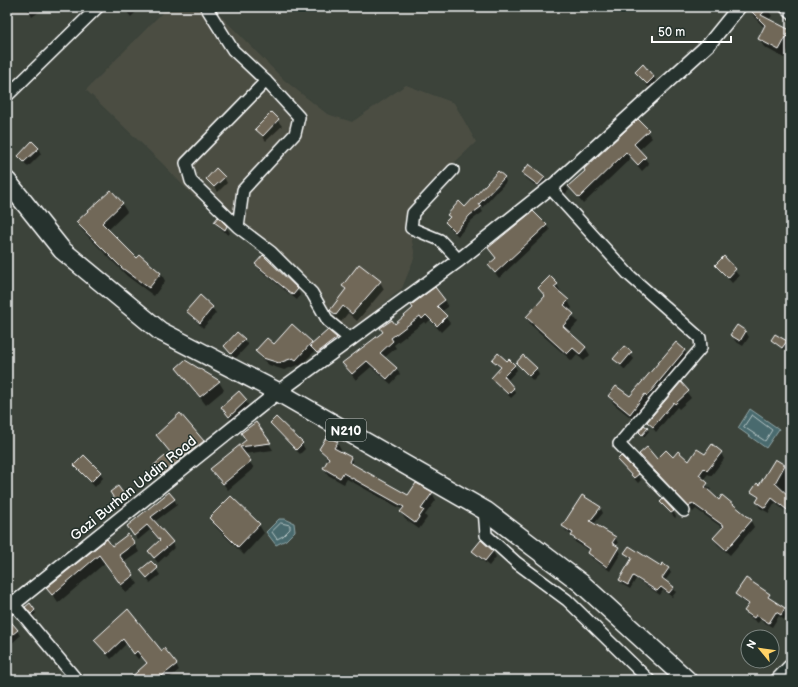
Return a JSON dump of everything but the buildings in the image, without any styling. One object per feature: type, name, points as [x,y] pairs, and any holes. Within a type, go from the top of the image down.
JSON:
[{"type":"highway","name":"N210","points":[[7,181],[62,250],[160,331],[278,392],[484,509],[582,583],[687,680]]},
{"type":"street","points":[[7,96],[98,7]]},
{"type":"street","points":[[206,7],[233,50],[266,81],[299,117],[295,134],[243,190],[238,227]]},
{"type":"street","name":"Gazi Burhan Uddin Road","points":[[9,603],[278,392],[459,260],[550,188],[709,44],[739,7]]},
{"type":"street","points":[[785,7],[791,14]]},
{"type":"street","points":[[266,81],[186,163],[191,181],[238,227],[271,252],[312,293],[328,321],[351,340]]},
{"type":"street","points":[[453,170],[413,214],[411,228],[440,240],[459,260]]},
{"type":"street","points":[[550,188],[628,275],[700,338],[701,348],[619,444],[684,511]]},
{"type":"street","points":[[484,509],[486,535],[517,563],[567,600],[649,680]]},
{"type":"street","points":[[9,603],[77,680]]},
{"type":"street","points":[[776,680],[789,666]]},
{"type":"shaded area","points":[[170,7],[212,7],[284,80],[327,114],[352,122],[406,85],[454,103],[476,142],[435,181],[407,218],[415,256],[402,288],[368,317],[346,331],[339,326],[327,311],[323,296],[243,223],[193,196],[164,165],[86,90],[165,10]]},
{"type":"water","points":[[750,409],[779,429],[766,448],[738,428]]},
{"type":"water","points":[[279,519],[285,519],[294,523],[295,531],[286,540],[276,545],[266,532]]}]
